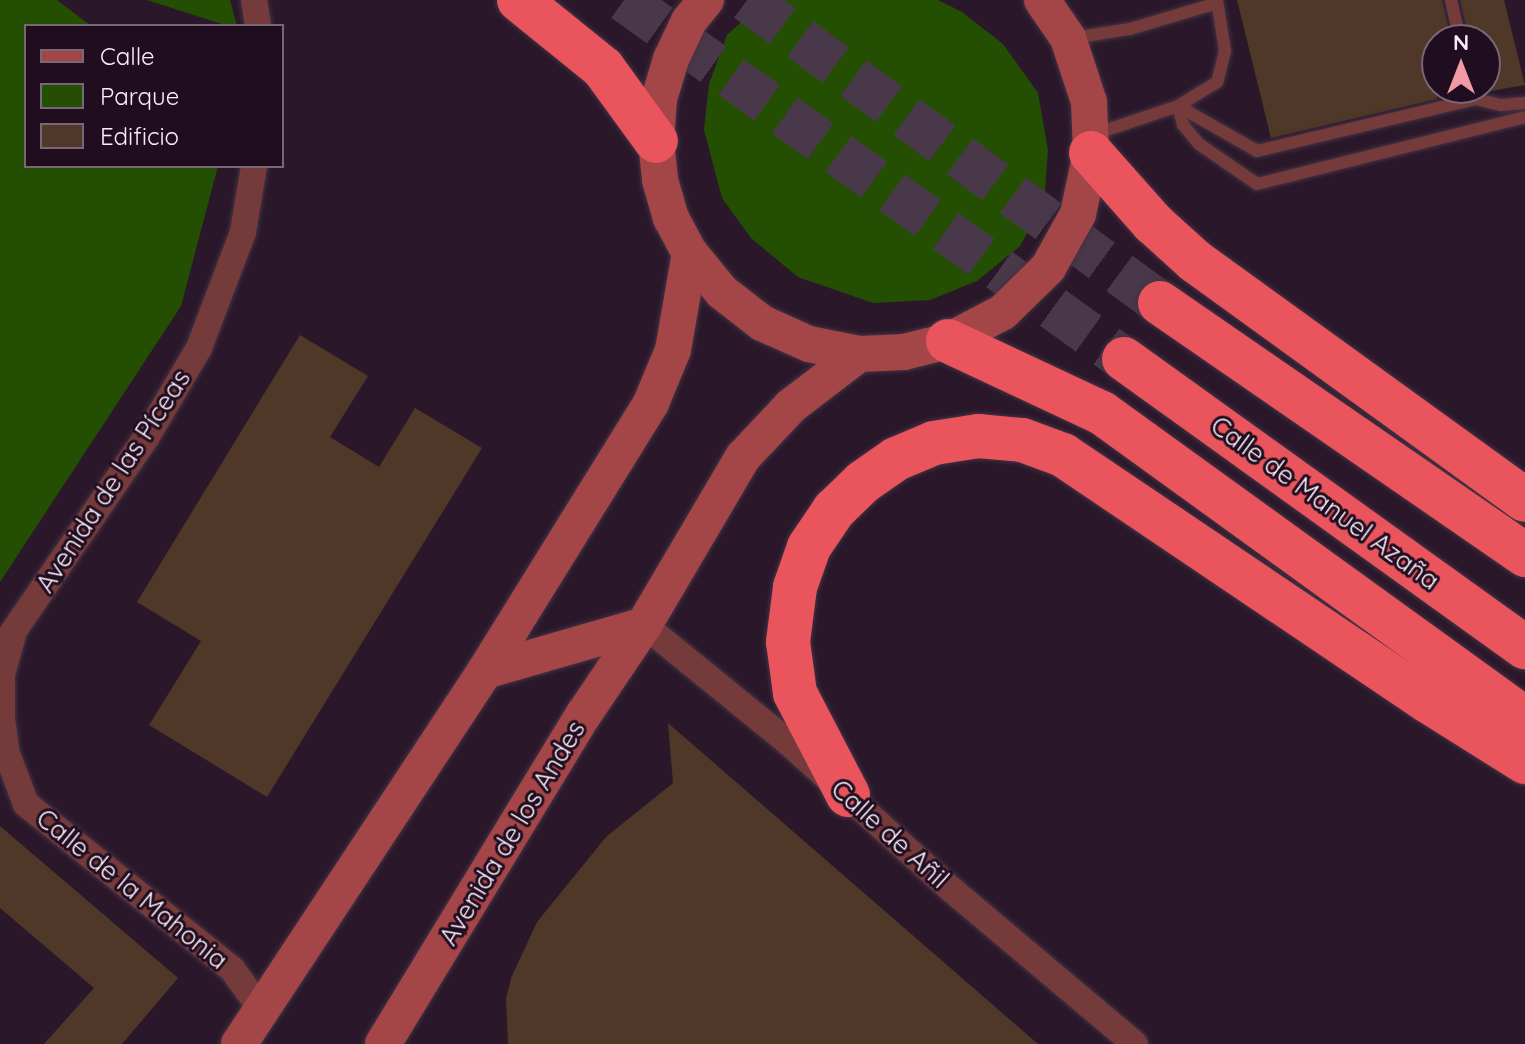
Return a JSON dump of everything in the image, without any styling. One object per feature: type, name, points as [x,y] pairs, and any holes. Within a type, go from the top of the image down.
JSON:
[{"type":"highway","points":[[519,0],[603,68],[656,141]]},
{"type":"highway","points":[[1091,144],[1153,223],[1195,261],[1525,500]]},
{"type":"highway","points":[[1160,303],[1525,555]]},
{"type":"highway","points":[[948,341],[1102,413],[1525,719]]},
{"type":"highway","name":"Calle de Manuel Azaña","points":[[1124,359],[1525,647]]},
{"type":"highway","points":[[848,795],[795,693],[788,642],[795,587],[809,547],[834,510],[863,482],[896,459],[934,443],[978,436],[1022,440],[1063,455],[1415,692],[1525,762]]},
{"type":"main road","points":[[706,0],[689,21],[671,59],[659,99],[656,141],[668,205],[690,253],[722,292],[762,323],[809,344],[859,354],[904,352],[948,341],[1003,312],[1048,268],[1078,214],[1091,144],[1089,102],[1068,38],[1042,0]]},
{"type":"main road","points":[[249,1031],[485,671],[651,403],[673,350],[690,253]]},
{"type":"main road","name":"Avenida de los Andes","points":[[383,1044],[584,714],[644,625],[743,457],[791,406],[859,354]]},
{"type":"main road","points":[[485,671],[644,625]]},
{"type":"street","points":[[254,0],[258,24]]},
{"type":"street","name":"Avenida de las Píceas","points":[[7,641],[146,438],[199,348],[243,232],[254,168]]},
{"type":"street","name":"Calle de Añil","points":[[644,625],[848,795],[952,890],[1135,1044]]},
{"type":"street","name":"Calle de la Mahonia","points":[[7,641],[2,674],[2,719],[7,754],[26,804]]},
{"type":"street","name":"Calle de la Mahonia","points":[[0,791],[26,804],[232,969],[254,999],[249,1031]]},
{"type":"lane","points":[[1451,0],[1456,24]]},
{"type":"lane","points":[[1068,38],[1130,29],[1217,1],[1225,51],[1217,82],[1178,106],[1091,144]]},
{"type":"lane","points":[[1499,104],[1525,103]]},
{"type":"lane","points":[[1178,106],[1257,151],[1433,104]]},
{"type":"lane","points":[[1178,106],[1183,125],[1199,144],[1257,184],[1525,117]]},
{"type":"green space","points":[[0,0],[57,0],[88,24],[24,24],[24,168],[217,168],[181,306],[0,582]]},
{"type":"green space","points":[[147,0],[230,0],[236,24],[222,24]]},
{"type":"green space","points":[[765,0],[938,0],[962,12],[1003,44],[1038,93],[1048,150],[1044,203],[1020,246],[977,281],[930,300],[873,303],[798,277],[751,238],[722,198],[704,130],[709,84],[727,35]]},
{"type":"building","points":[[1237,0],[1442,0],[1447,24],[1421,24],[1421,103],[1271,138]]},
{"type":"building","points":[[1460,0],[1504,0],[1525,85],[1501,89],[1501,24],[1465,24]]},
{"type":"building","points":[[300,335],[368,376],[330,437],[379,467],[415,408],[482,448],[267,797],[149,725],[201,641],[137,602]]},
{"type":"building","points":[[668,723],[1038,1044],[508,1044],[506,999],[511,978],[537,922],[606,837],[673,783]]},
{"type":"building","points":[[0,826],[178,978],[122,1044],[44,1044],[94,988],[0,908]]},
{"type":"tunnel","points":[[624,0],[1124,359]]},
{"type":"tunnel","points":[[747,0],[1160,303]]}]
